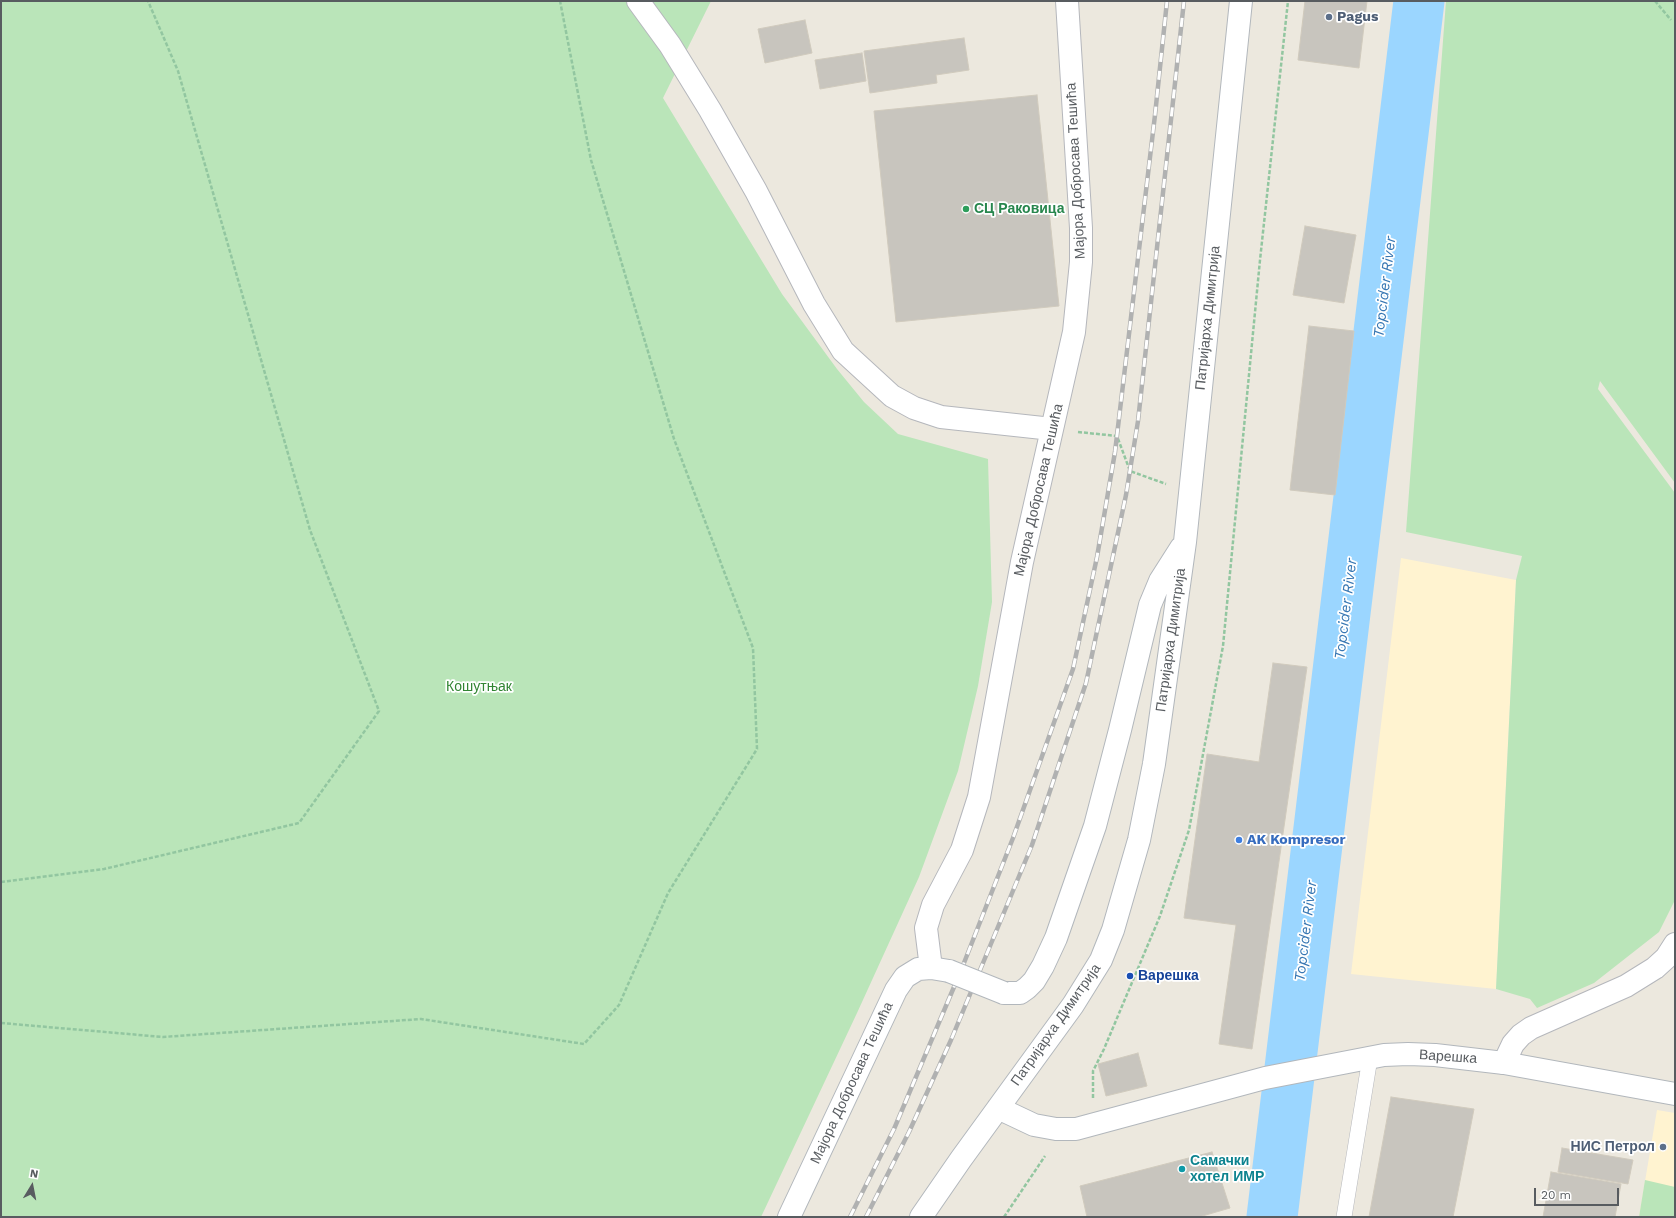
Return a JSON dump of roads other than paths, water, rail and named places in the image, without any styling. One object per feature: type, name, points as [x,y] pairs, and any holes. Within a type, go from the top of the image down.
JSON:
[{"type":"street","points":[[638,1],[670,45],[710,110],[756,191],[814,304],[843,351],[892,396],[914,408],[941,417],[1052,429]]},
{"type":"street","name":"Мајора Добросава Тешића","points":[[789,1217],[896,990],[905,977],[918,969],[940,969],[926,928],[933,905],[962,850],[979,797],[1022,562],[1074,332],[1081,262],[1081,228],[1067,1]]},
{"type":"street","name":"Патријарха Димитрија","points":[[921,1217],[1072,1005],[1101,960],[1113,930],[1139,840],[1154,764],[1185,542],[1241,1]]},
{"type":"street","points":[[940,969],[1004,993],[1020,993],[1030,985],[1043,966],[1056,938],[1094,826],[1120,730],[1150,605],[1160,581],[1185,542]]},
{"type":"street","points":[[1504,1063],[1513,1044],[1521,1035],[1531,1028],[1626,986],[1655,968],[1666,958],[1675,944]]},
{"type":"street","name":"Варешка","points":[[998,1108],[1034,1125],[1056,1129],[1076,1129],[1265,1078],[1384,1055],[1435,1055],[1504,1063],[1675,1094]]},
{"type":"lane","points":[[1344,1217],[1370,1058]]},
{"type":"waterway","name":"Topcider River","points":[[1272,1217],[1419,1]]},
{"type":"railway","points":[[850,1217],[894,1129],[962,968],[1013,838],[1073,669],[1097,557],[1115,452],[1167,1]]},
{"type":"railway","points":[[866,1217],[909,1132],[951,1040],[1032,845],[1086,683],[1126,495],[1138,421],[1184,1]]},
{"type":"place","name":"Pagus","points":[[1329,17]]},
{"type":"place","name":"СЦ Раковица","points":[[966,209]]},
{"type":"place","name":"AK Kompresor","points":[[1239,840]]},
{"type":"place","name":"Варешка","points":[[1130,976]]},
{"type":"place","name":"НИС Петрол","points":[[1663,1147]]},
{"type":"place","name":"Самачки хотел ИМР","points":[[1182,1169]]},
{"type":"park label","name":"Кошутњак","points":[[479,687]]}]
